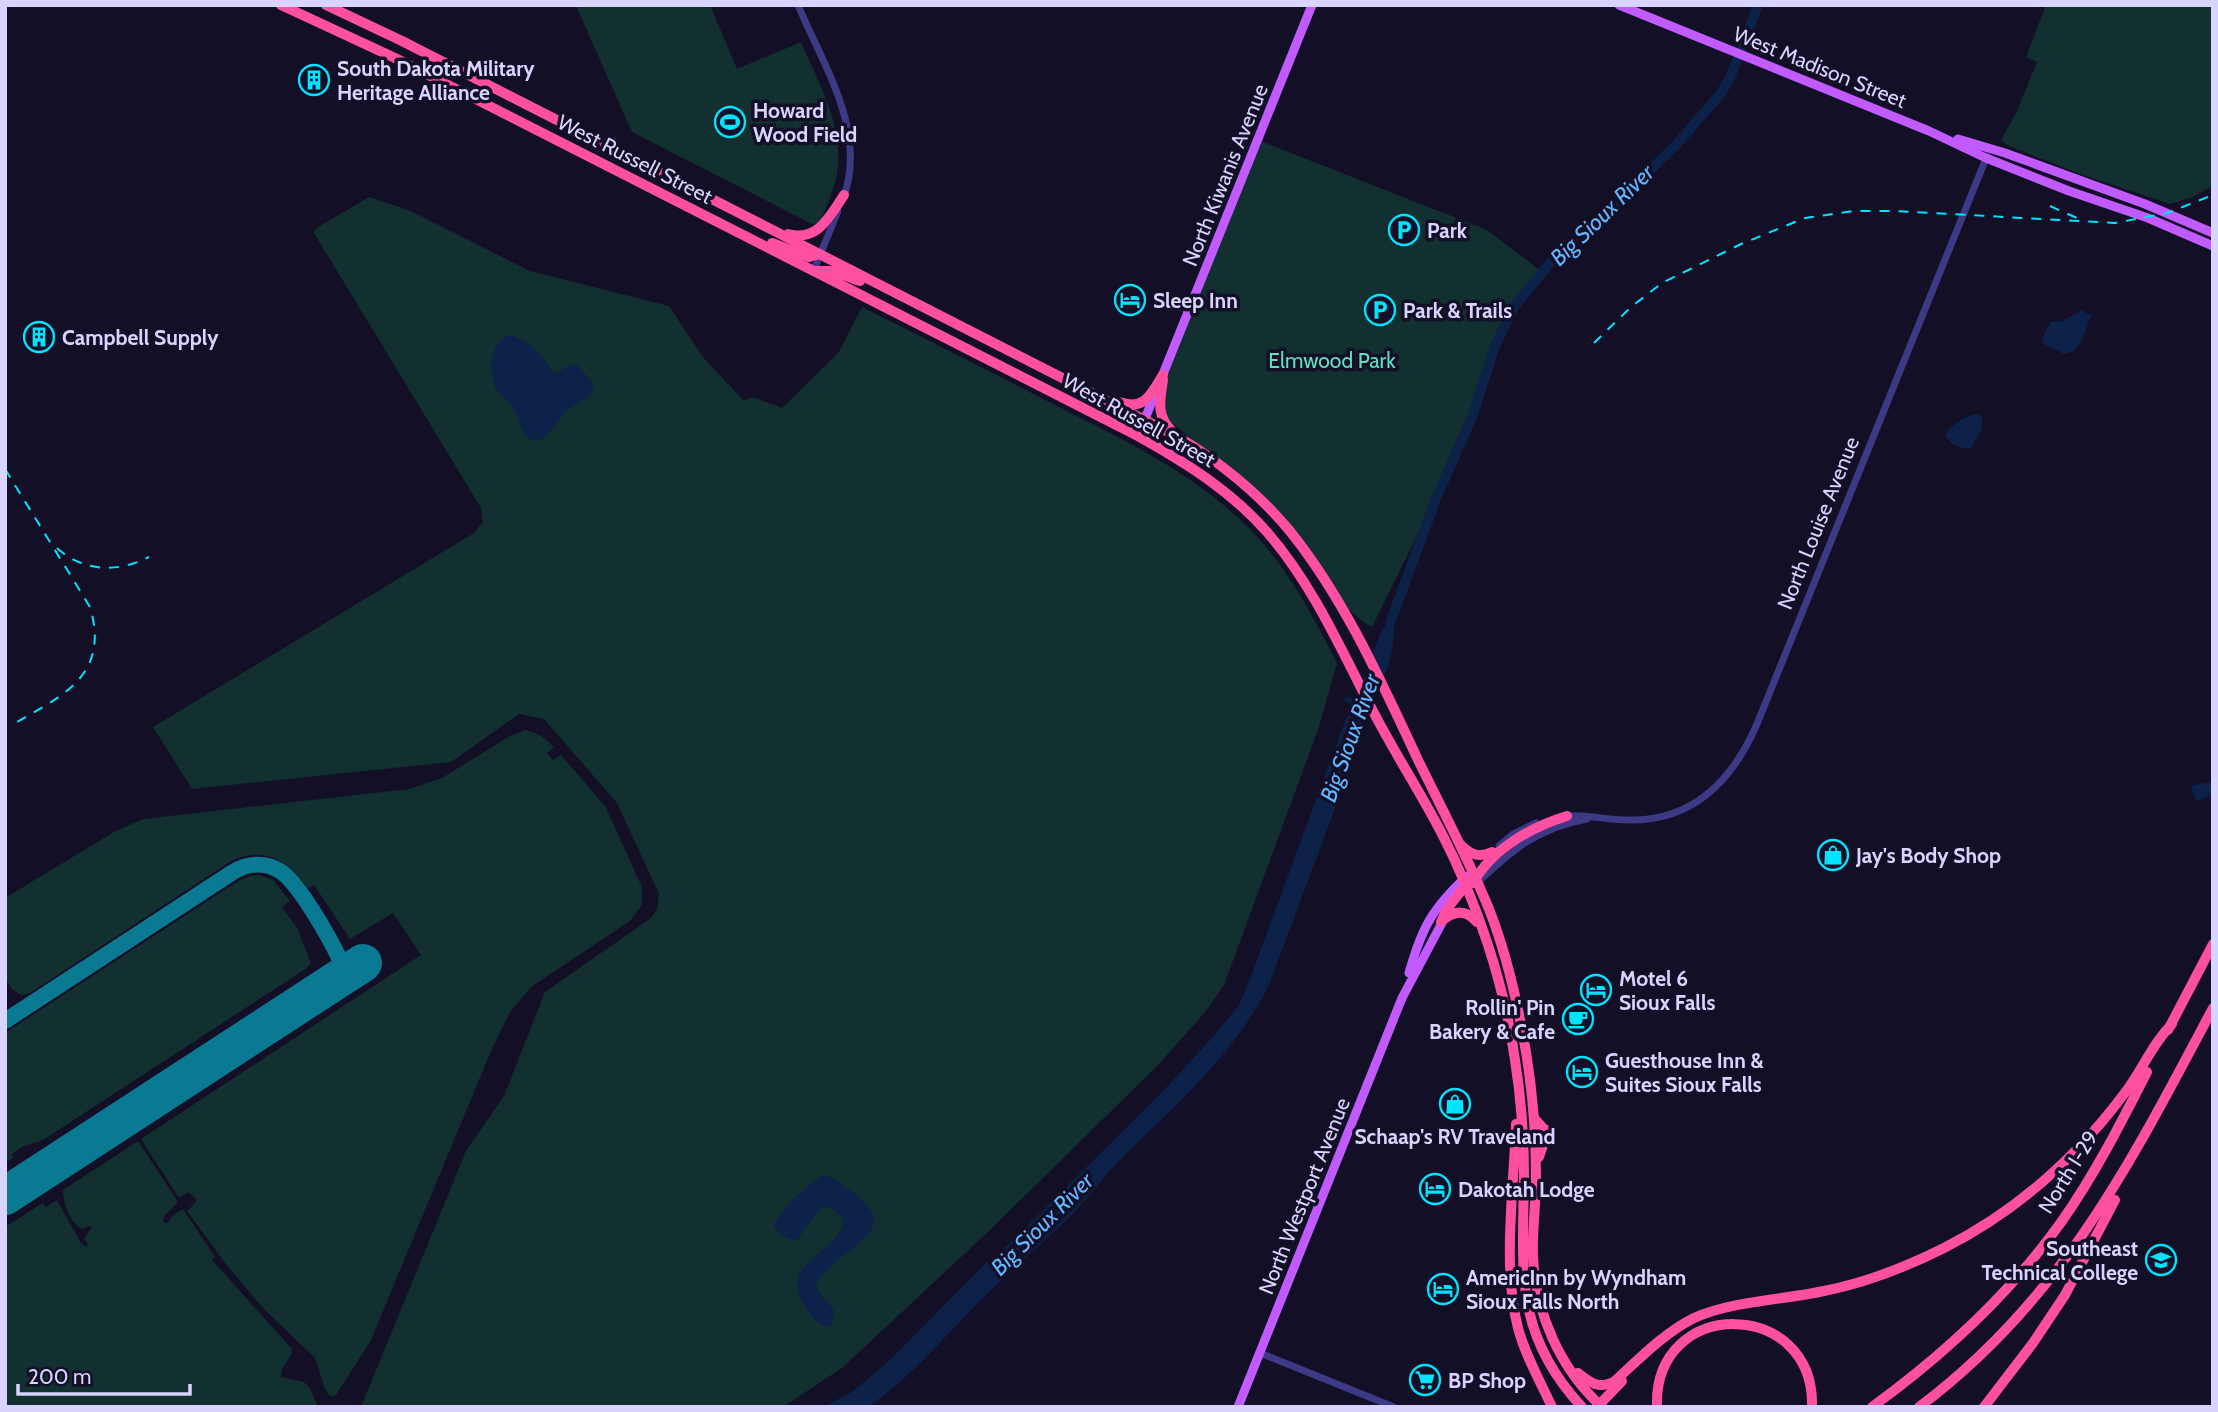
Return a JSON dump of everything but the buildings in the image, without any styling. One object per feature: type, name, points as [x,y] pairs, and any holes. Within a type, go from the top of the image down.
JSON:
[{"type":"highway","name":"West Russell Street","points":[[281,5],[395,58],[1138,436],[1202,475],[1265,530],[1307,587],[1382,728],[1471,882],[1501,943],[1516,997],[1534,1118],[1536,1171],[1533,1251],[1537,1289],[1551,1335],[1568,1365],[1600,1406]]},
{"type":"highway","name":"West Russell Street","points":[[326,5],[402,41],[1145,420],[1190,445],[1241,481],[1278,517],[1323,578],[1353,629],[1455,834],[1503,998],[1515,1059],[1522,1130],[1521,1254],[1525,1300],[1542,1350],[1554,1371],[1582,1407]]},
{"type":"highway","points":[[756,222],[793,236],[810,235],[826,222],[844,195]]},
{"type":"highway","points":[[726,227],[803,256],[813,257],[820,254]]},
{"type":"highway","points":[[813,272],[832,271],[896,293]]},
{"type":"highway","points":[[1083,389],[1135,405],[1149,397],[1164,374]]},
{"type":"highway","points":[[1164,374],[1159,401],[1161,418],[1168,428],[1190,445]]},
{"type":"highway","points":[[1441,922],[1447,909],[1505,846],[1540,826],[1567,816]]},
{"type":"highway","points":[[1455,834],[1469,852],[1478,856],[1492,852]]},
{"type":"highway","points":[[1441,922],[1451,914],[1463,913],[1471,915],[1480,926]]},
{"type":"highway","name":"North I-29","points":[[1872,1407],[1927,1366],[1965,1332],[2048,1240],[2102,1157],[2213,944]]},
{"type":"highway","points":[[1984,1407],[2033,1343],[2065,1295],[2213,1008]]},
{"type":"highway","points":[[1568,1365],[1594,1385],[1605,1386],[1615,1381],[1659,1342],[1688,1322],[1719,1309],[1826,1291],[1878,1276],[1936,1252],[1982,1226],[2036,1188],[2082,1144],[2131,1085],[2158,1037],[2172,1024]]},
{"type":"highway","points":[[1515,1059],[1512,1298],[1524,1345],[1552,1407]]},
{"type":"highway","points":[[1534,1118],[1552,1133],[1544,1142],[1536,1171]]},
{"type":"highway","points":[[1919,1407],[1971,1364],[2055,1274],[2094,1221],[2148,1132]]},
{"type":"highway","points":[[1657,1407],[1656,1395],[1661,1374],[1678,1346],[1705,1328],[1736,1323],[1765,1329],[1791,1347],[1808,1375],[1812,1407]]},
{"type":"highway","points":[[1600,1406],[1659,1342]]},
{"type":"main road","name":"North Kiwanis Avenue","points":[[1138,436],[1312,5]]},
{"type":"main road","name":"West Madison Street","points":[[1619,5],[1929,131],[2167,213],[2213,233]]},
{"type":"main road","name":"West Madison Street","points":[[1988,153],[2069,191],[2148,218],[2213,246]]},
{"type":"main road","name":"North Westport Avenue","points":[[1238,1407],[1402,998],[1425,925],[1436,909],[1471,882]]},
{"type":"main road","name":"North Westport Avenue","points":[[1402,998],[1441,922]]},
{"type":"street","points":[[798,5],[849,131],[851,162],[844,195],[813,272]]},
{"type":"street","name":"North Louise Avenue","points":[[1471,882],[1492,852],[1526,827],[1567,816],[1636,820],[1676,811],[1696,802],[1727,777],[1741,757],[1757,724],[1988,153]]},
{"type":"street","name":"North Louise Avenue","points":[[1471,882],[1533,836],[1554,827],[1598,817]]},
{"type":"street","points":[[1260,1353],[1394,1407]]},
{"type":"green space","name":"Howard Wood Field","points":[[577,5],[710,5],[737,69],[801,42],[827,102],[838,149],[835,181],[818,227],[632,132]]},
{"type":"green space","points":[[2046,5],[2213,5],[2213,186],[2190,198],[2170,204],[2080,174],[2009,146],[2001,140],[2017,111],[2037,62],[2026,57]]},
{"type":"green space","name":"Elmwood Park","points":[[1258,140],[1487,230],[1541,271],[1504,326],[1472,417],[1450,469],[1372,627],[1359,618],[1334,592],[1278,517],[1236,476],[1160,413],[1164,375]]},
{"type":"green space","points":[[369,197],[411,211],[530,271],[669,306],[702,356],[744,401],[753,397],[782,408],[839,352],[862,307],[1112,434],[1198,485],[1249,528],[1271,553],[1299,593],[1337,663],[1319,727],[1224,985],[1206,1011],[1159,1064],[991,1229],[842,1368],[783,1407],[361,1407],[466,1151],[504,1096],[545,992],[651,918],[657,910],[659,894],[617,803],[544,719],[519,714],[451,762],[192,789],[153,727],[474,533],[483,522],[481,508],[314,233],[315,229]]},
{"type":"green space","points":[[525,730],[537,734],[551,744],[554,747],[547,753],[553,760],[561,755],[605,806],[642,887],[642,905],[630,921],[531,987],[510,1012],[491,1051],[371,1340],[336,1395],[331,1397],[325,1389],[315,1358],[262,1307],[225,1263],[187,1211],[196,1199],[188,1192],[179,1198],[141,1139],[421,955],[393,913],[350,939],[314,885],[308,889],[292,871],[275,858],[265,855],[244,856],[231,861],[30,993],[21,995],[12,989],[5,978],[5,898],[114,832],[143,819],[409,789],[442,778],[510,736]]},
{"type":"green space","points":[[259,875],[273,880],[290,901],[282,907],[297,928],[311,963],[307,968],[43,1140],[22,1147],[5,1163],[5,1033],[240,880]]},
{"type":"green space","points":[[138,1141],[178,1202],[164,1216],[163,1222],[168,1223],[172,1216],[183,1209],[215,1257],[212,1260],[292,1349],[281,1377],[304,1382],[310,1388],[318,1407],[5,1407],[5,1227],[43,1203],[46,1207],[57,1200],[81,1243],[86,1247],[88,1244],[84,1239],[92,1227],[82,1229],[74,1222],[66,1206],[63,1190]]},
{"type":"water","points":[[2082,310],[2091,316],[2082,340],[2075,349],[2064,354],[2044,344],[2042,338],[2051,322],[2062,321]]},
{"type":"water","points":[[509,335],[535,349],[554,373],[576,364],[594,384],[588,397],[568,410],[547,436],[538,440],[528,438],[522,431],[514,409],[497,391],[493,380],[491,365],[494,350]]},
{"type":"water","points":[[1978,414],[1982,417],[1982,429],[1971,448],[1960,448],[1947,438],[1945,435],[1955,424]]},
{"type":"water","points":[[1394,613],[1393,647],[1388,666],[1361,726],[1352,763],[1269,985],[1238,1035],[1201,1080],[1118,1162],[1076,1210],[988,1293],[925,1359],[868,1407],[824,1407],[853,1391],[888,1362],[1163,1091],[1239,1005],[1353,705],[1344,701],[1345,697],[1356,699],[1380,634]]},
{"type":"water","points":[[2213,782],[2213,795],[2197,801],[2191,790],[2193,785]]},
{"type":"water","points":[[822,1176],[832,1178],[847,1188],[866,1204],[873,1217],[871,1229],[863,1240],[824,1273],[816,1286],[835,1313],[830,1326],[818,1323],[811,1315],[800,1297],[797,1281],[803,1268],[832,1241],[843,1222],[838,1214],[825,1206],[818,1211],[797,1240],[784,1236],[774,1226],[795,1198]]},
{"type":"waterway","name":"Big Sioux River","points":[[1390,623],[1436,499],[1472,417],[1495,346],[1514,307],[1559,252],[1607,212],[1677,144],[1721,93],[1730,78],[1758,5]]},
{"type":"taxiway","points":[[5,1021],[233,872],[251,865],[262,865],[280,871],[305,899],[341,962],[341,972],[336,981]]},
{"type":"runway","points":[[5,1196],[363,963]]},
{"type":"railway","points":[[1594,343],[1631,307],[1662,283],[1741,244],[1805,218],[1854,211],[1895,211],[2115,223],[2167,213],[2213,195]]},
{"type":"railway","points":[[2050,206],[2077,218]]},
{"type":"railway","points":[[5,469],[90,607],[95,631],[93,651],[87,668],[76,682],[46,705],[10,726]]},
{"type":"railway","points":[[57,548],[78,562],[101,568],[125,566],[149,557]]},
{"type":"place","name":"South Dakota Military Heritage Alliance","points":[[314,80]]},
{"type":"place","name":"Howard Wood Field","points":[[730,122]]},
{"type":"place","name":"Park","points":[[1404,230]]},
{"type":"place","name":"Sleep Inn","points":[[1130,300]]},
{"type":"place","name":"Park & Trails","points":[[1380,310]]},
{"type":"place","name":"Campbell Supply","points":[[39,337]]},
{"type":"place","name":"Jay's Body Shop","points":[[1833,855]]},
{"type":"place","name":"Motel 6 Sioux Falls","points":[[1596,990]]},
{"type":"place","name":"Rollin' Pin Bakery & Cafe","points":[[1578,1019]]},
{"type":"place","name":"Guesthouse Inn & Suites Sioux Falls","points":[[1582,1072]]},
{"type":"place","name":"Schaap's RV Traveland","points":[[1455,1104]]},
{"type":"place","name":"Dakotah Lodge","points":[[1435,1189]]},
{"type":"place","name":"Southeast Technical College","points":[[2161,1260]]},
{"type":"place","name":"AmericInn by Wyndham Sioux Falls North","points":[[1443,1289]]},
{"type":"place","name":"BP Shop","points":[[1425,1380]]}]
